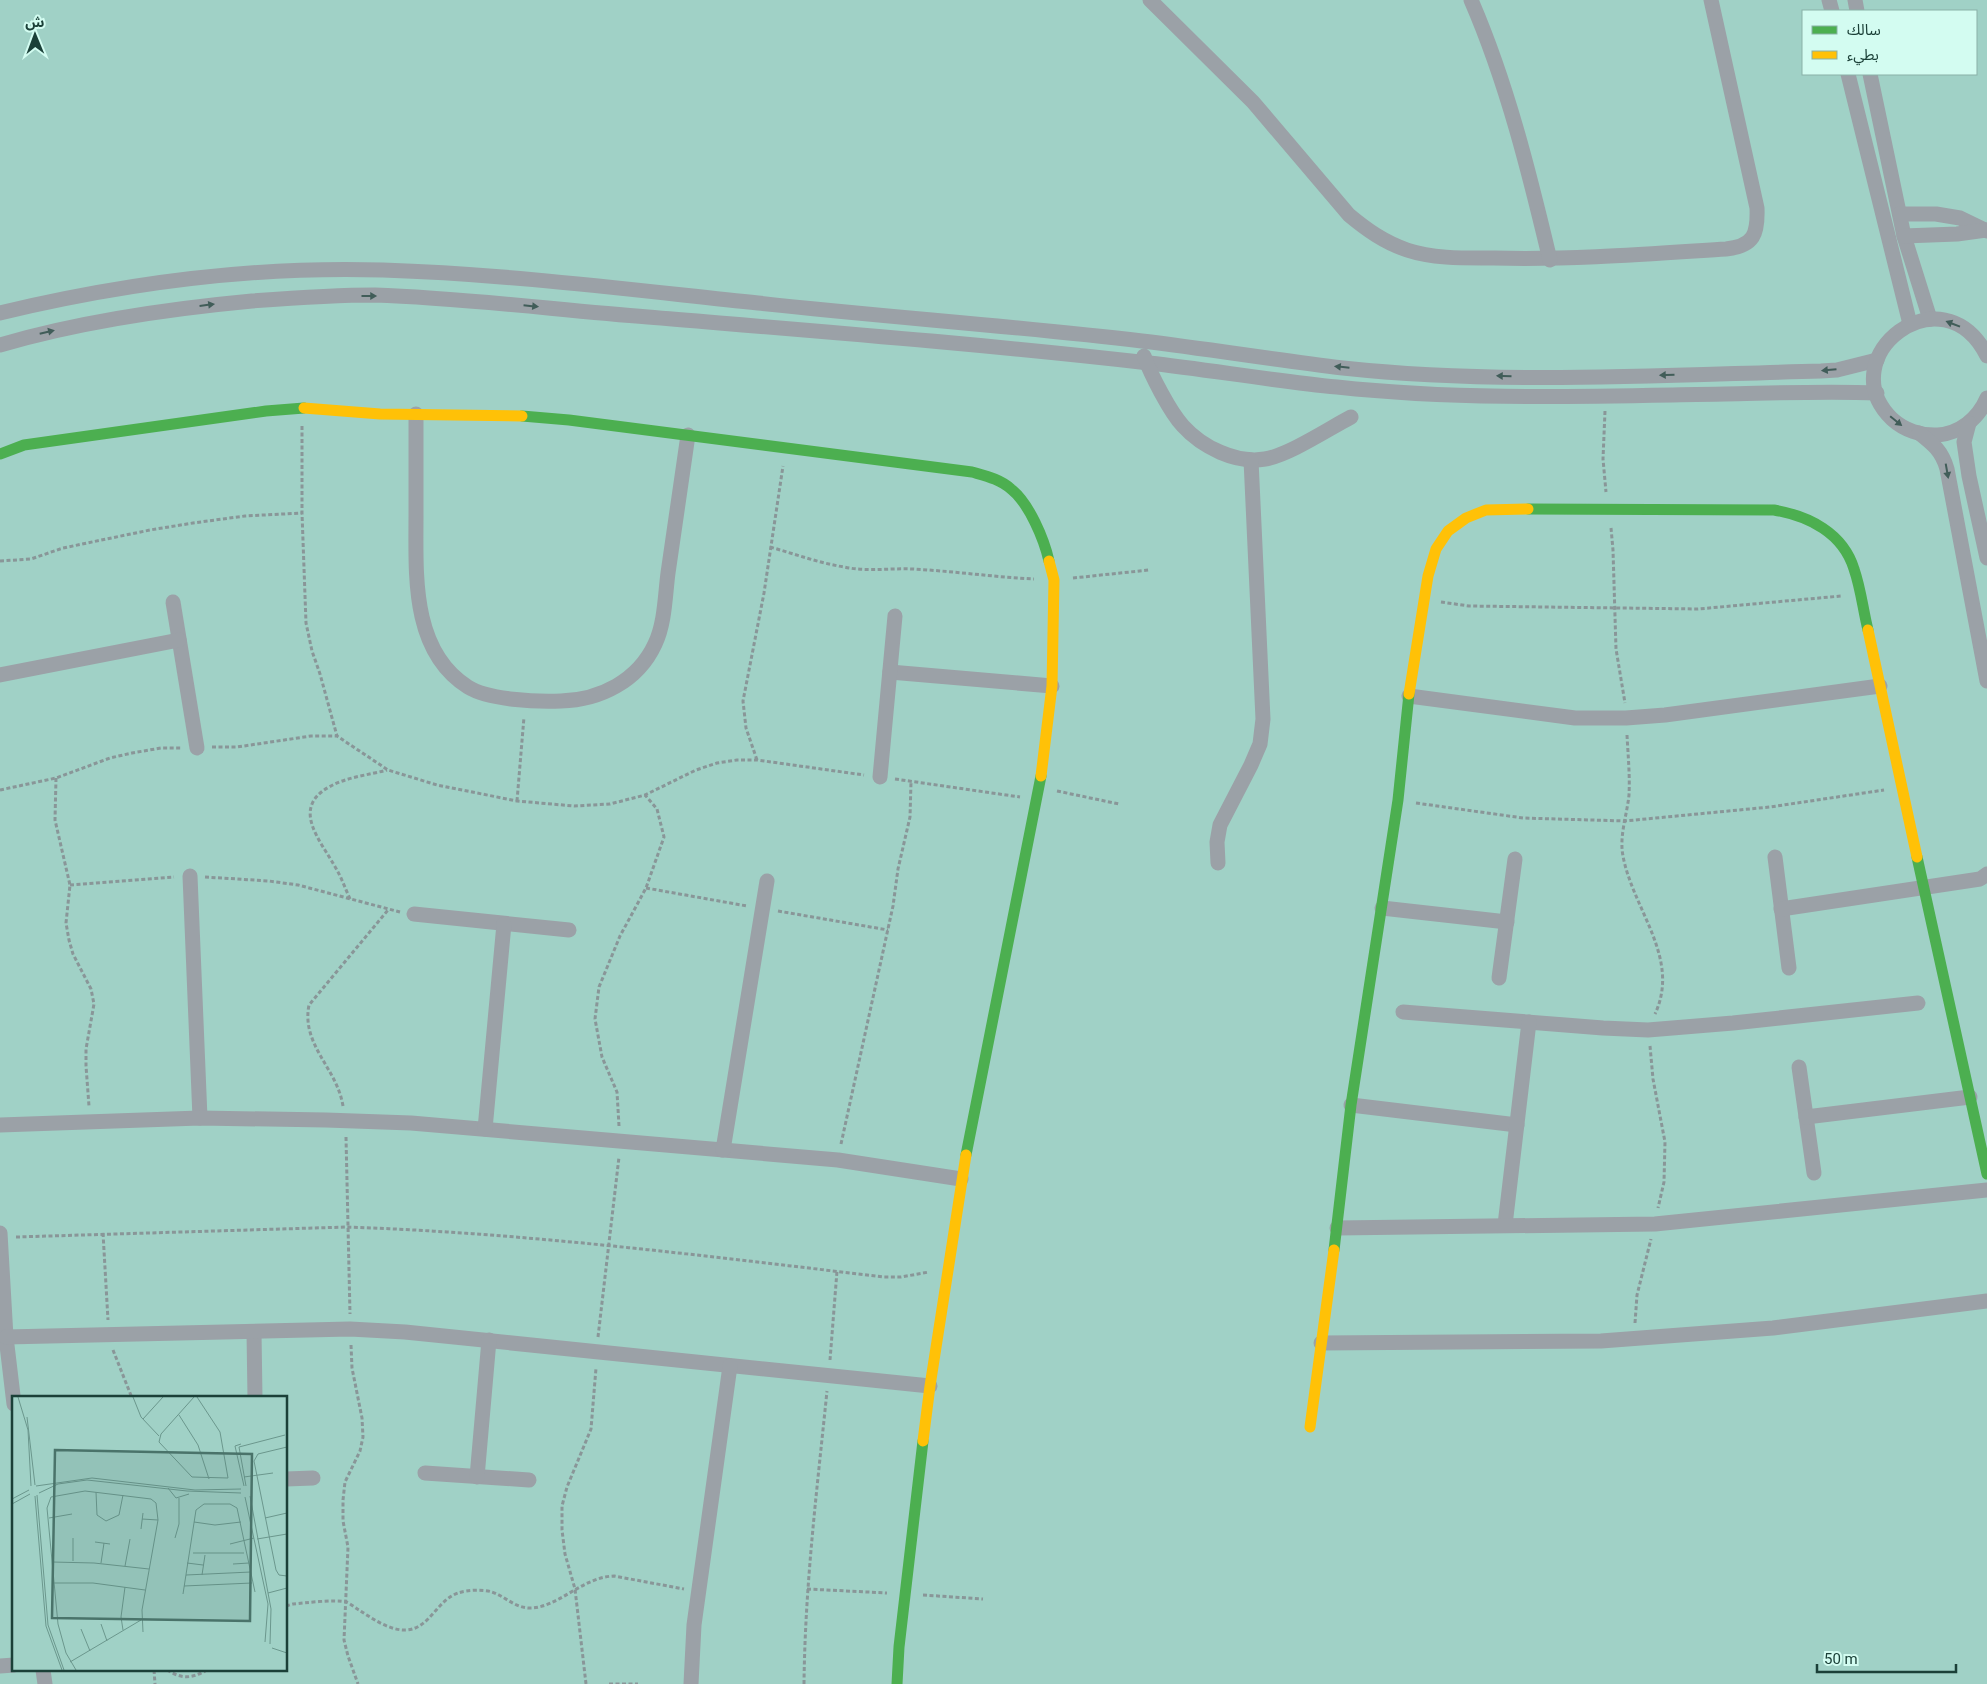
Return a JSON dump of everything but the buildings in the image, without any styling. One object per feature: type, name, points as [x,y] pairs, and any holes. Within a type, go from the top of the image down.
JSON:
[{"type":"street","points":[[1150,0],[1253,102],[1349,215],[1367,230],[1387,242],[1409,251],[1432,255],[1550,260],[1726,249],[1741,247],[1753,237],[1758,227],[1756,208],[1711,0]]},
{"type":"street","points":[[1471,0],[1483,29],[1521,143],[1550,260]]},
{"type":"street","points":[[1848,75],[1910,324]]},
{"type":"street","points":[[1870,75],[1904,236],[1930,319]]},
{"type":"street","points":[[1900,214],[1936,214],[1960,218],[1987,230]]},
{"type":"street","points":[[1904,236],[1957,234],[1987,230]]},
{"type":"street","points":[[0,313],[81,296],[172,281],[266,272],[380,270],[430,272],[611,287],[1139,341],[1344,368],[1414,373],[1483,376],[1618,376],[1821,371],[1837,370],[1877,360]]},
{"type":"street","points":[[0,345],[36,334],[126,315],[269,300],[326,296],[377,296],[516,305],[626,316],[821,331],[1147,363],[1340,388],[1486,395],[1606,396],[1877,393]]},
{"type":"street","points":[[1987,356],[1974,337],[1965,329],[1954,323],[1930,319],[1910,324],[1889,338],[1877,360],[1875,371],[1877,393],[1888,415],[1897,423],[1919,433],[1938,448],[1944,457],[1987,681]]},
{"type":"street","points":[[1139,341],[1147,363],[1182,426],[1204,444],[1229,456],[1251,460],[1265,459],[1281,454],[1351,417]]},
{"type":"street","points":[[1919,433],[1945,434],[1958,430],[1978,414],[1987,398]]},
{"type":"street","points":[[0,454],[24,445],[266,411],[303,408],[380,414],[504,415],[560,419],[972,472],[993,478],[1012,490],[1026,507],[1039,531],[1054,580],[1052,686],[1038,793],[961,1179],[947,1268],[930,1386],[899,1647],[897,1684]]},
{"type":"street","points":[[416,414],[416,577],[420,613],[431,644],[446,670],[470,688],[498,697],[526,701],[563,701],[591,698],[618,686],[640,667],[655,643],[663,614],[688,435]]},
{"type":"street","points":[[1969,423],[1964,442],[1969,476],[1987,558]]},
{"type":"street","points":[[1218,863],[1217,842],[1220,826],[1260,744],[1263,719],[1251,460]]},
{"type":"street","points":[[1310,1427],[1337,1228],[1351,1105],[1398,800],[1409,696],[1423,598],[1436,549],[1448,531],[1466,518],[1486,510],[1609,508],[1774,510],[1795,513],[1814,521],[1831,533],[1845,549],[1854,568],[1860,594],[1987,1174]]},
{"type":"street","points":[[173,602],[197,748]]},
{"type":"street","points":[[880,777],[895,616]]},
{"type":"street","points":[[0,675],[179,640]]},
{"type":"street","points":[[890,672],[1052,686]]},
{"type":"street","points":[[1409,696],[1576,718],[1626,718],[1664,715],[1880,686]]},
{"type":"street","points":[[1775,857],[1789,968]]},
{"type":"street","points":[[1500,978],[1515,859]]},
{"type":"street","points":[[190,876],[200,1118]]},
{"type":"street","points":[[1781,909],[1924,889],[1985,878]]},
{"type":"street","points":[[723,1150],[768,881]]},
{"type":"street","points":[[1382,908],[1507,922]]},
{"type":"street","points":[[414,914],[569,930]]},
{"type":"street","points":[[485,1129],[504,924]]},
{"type":"street","points":[[1403,1012],[1648,1030],[1918,1003]]},
{"type":"street","points":[[1505,1226],[1529,1022]]},
{"type":"street","points":[[1799,1066],[1814,1173]]},
{"type":"street","points":[[1806,1117],[1970,1097]]},
{"type":"street","points":[[1351,1105],[1517,1125]]},
{"type":"street","points":[[0,1125],[200,1118],[345,1120],[485,1129],[621,1143],[838,1160],[961,1179]]},
{"type":"street","points":[[1337,1228],[1655,1224],[1987,1190]]},
{"type":"street","points":[[0,1233],[6,1337],[13,1396]]},
{"type":"street","points":[[1321,1343],[1547,1342],[1634,1338],[1773,1328],[1987,1300]]},
{"type":"street","points":[[6,1337],[350,1330],[405,1332],[930,1386]]},
{"type":"street","points":[[254,1332],[255,1396]]},
{"type":"street","points":[[477,1477],[489,1340]]},
{"type":"street","points":[[691,1684],[694,1625],[730,1366]]},
{"type":"street","points":[[425,1473],[529,1480]]},
{"type":"street","points":[[288,1479],[313,1478]]},
{"type":"path","points":[[1606,396],[1603,459],[1604,481],[1613,550],[1616,649],[1624,697],[1629,782],[1622,843],[1623,856],[1662,962],[1664,984],[1662,1000],[1648,1030],[1653,1079],[1664,1142],[1664,1182],[1636,1295],[1634,1338]]},
{"type":"path","points":[[303,408],[302,513],[306,623],[312,651],[337,736]]},
{"type":"path","points":[[757,760],[746,728],[744,701],[762,607],[785,449]]},
{"type":"path","points":[[0,561],[31,559],[63,548],[193,522],[245,516],[302,513]]},
{"type":"path","points":[[770,547],[852,568],[868,570],[915,569],[988,577],[1054,580],[1149,570]]},
{"type":"path","points":[[1423,598],[1469,606],[1721,608],[1860,594]]},
{"type":"path","points":[[517,801],[526,701]]},
{"type":"path","points":[[0,790],[56,778],[110,758],[161,748],[237,747],[311,736],[337,736],[388,770],[437,785],[517,801],[574,806],[610,804],[645,795],[696,770],[716,763],[737,760],[757,760],[911,782],[1038,793],[1119,804]]},
{"type":"path","points":[[350,900],[334,865],[311,826],[310,809],[315,798],[328,787],[347,780],[388,770]]},
{"type":"path","points":[[56,778],[55,820],[70,885],[66,923],[73,954],[91,990],[94,1004],[88,1034],[86,1066],[91,1122]]},
{"type":"path","points":[[838,1160],[893,906],[898,869],[910,817],[911,782]]},
{"type":"path","points":[[1398,800],[1522,818],[1625,822],[1770,807],[1902,787]]},
{"type":"path","points":[[586,1684],[575,1589],[562,1530],[562,1506],[567,1487],[591,1429],[596,1352],[621,1143],[617,1092],[602,1057],[594,1019],[599,987],[620,936],[646,888],[664,837],[657,809],[645,795]]},
{"type":"path","points":[[70,885],[190,876],[269,881],[326,891],[350,900],[388,910],[414,914]]},
{"type":"path","points":[[358,1684],[344,1640],[348,1561],[348,1547],[343,1522],[345,1482],[360,1451],[363,1437],[362,1418],[352,1368],[345,1120],[341,1092],[310,1038],[306,1019],[309,1005],[388,910]]},
{"type":"path","points":[[0,1237],[347,1227],[436,1231],[609,1245],[901,1277],[947,1268]]},
{"type":"path","points":[[804,1684],[806,1607],[811,1534],[829,1376],[837,1271]]},
{"type":"path","points":[[288,1605],[346,1602],[374,1620],[391,1628],[406,1630],[418,1628],[432,1616],[443,1601],[459,1593],[477,1590],[492,1592],[519,1607],[531,1608],[546,1605],[604,1576],[614,1576],[699,1592]]},
{"type":"path","points":[[170,1672],[178,1677],[192,1677],[202,1672]]},
{"type":"path","points":[[609,1684],[638,1684]]},
{"type":"traffic: fast","points":[[0,454],[24,445],[266,411],[304,408]]},
{"type":"traffic: fast","points":[[522,416],[569,420],[972,472],[988,476],[1007,486],[1024,503],[1035,522],[1049,561]]},
{"type":"traffic: fast","points":[[1528,509],[1774,510],[1800,517],[1823,528],[1842,545],[1849,556],[1858,584],[1868,630]]},
{"type":"traffic: fast","points":[[1334,1250],[1351,1105],[1398,800],[1409,694]]},
{"type":"traffic: fast","points":[[966,1155],[1041,776]]},
{"type":"traffic: fast","points":[[1917,857],[1987,1174]]},
{"type":"traffic: fast","points":[[897,1684],[899,1647],[923,1441]]},
{"type":"traffic: slow","points":[[304,408],[380,414],[522,416]]},
{"type":"traffic: slow","points":[[1409,694],[1428,576],[1436,549],[1448,531],[1466,518],[1486,510],[1528,509]]},
{"type":"traffic: slow","points":[[1041,776],[1052,686],[1054,580],[1049,561]]},
{"type":"traffic: slow","points":[[1868,630],[1917,857]]},
{"type":"traffic: slow","points":[[923,1441],[966,1155]]},
{"type":"traffic: slow","points":[[1310,1427],[1334,1250]]}]
